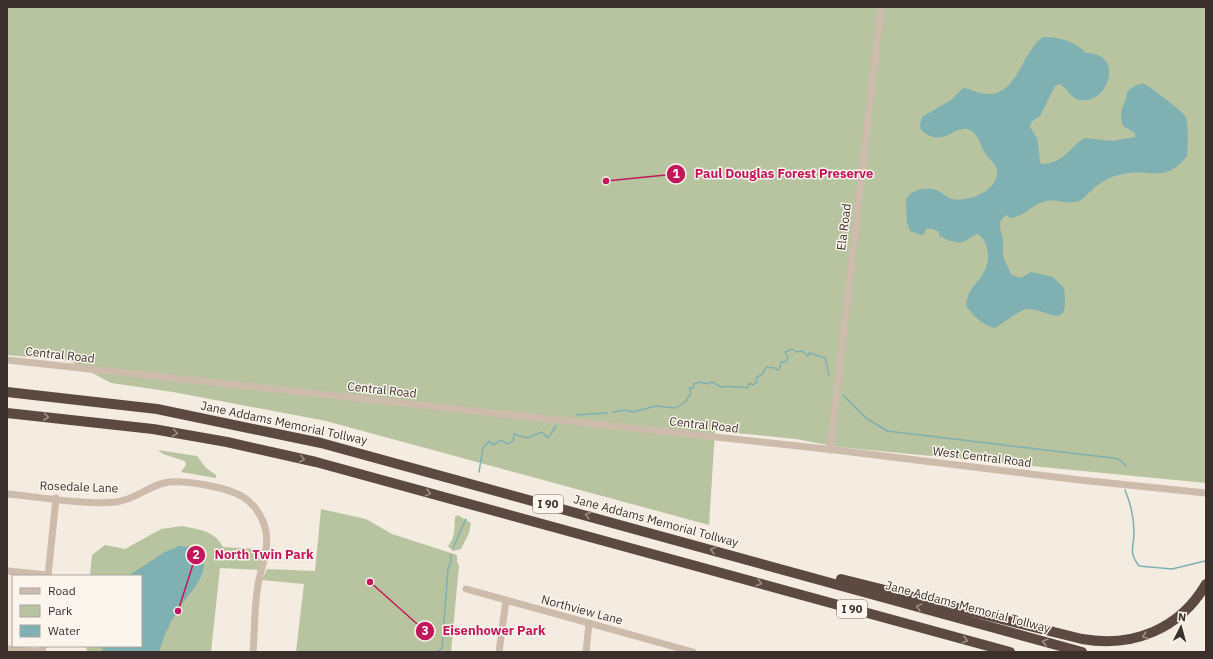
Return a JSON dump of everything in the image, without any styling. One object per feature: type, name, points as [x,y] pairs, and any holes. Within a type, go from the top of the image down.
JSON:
[{"type":"highway","name":"Jane Addams Memorial Tollway","points":[[7,392],[157,409],[321,442],[1082,652]]},
{"type":"highway","name":"I 90","points":[[7,413],[154,429],[227,442],[316,462],[1010,652]]},
{"type":"highway","points":[[736,556],[878,587],[1082,639],[1102,642],[1140,638],[1164,628],[1182,615],[1199,596],[1206,584]]},
{"type":"street","name":"Ela Road","points":[[830,450],[881,7]]},
{"type":"street","name":"Central Road","points":[[7,360],[755,442]]},
{"type":"street","name":"West Central Road","points":[[755,442],[1080,480],[1206,493]]},
{"type":"street","name":"Rosedale Lane","points":[[7,494],[116,502],[128,500],[164,483],[179,482],[225,490],[243,497],[251,503],[262,520],[266,531],[267,546],[266,556],[258,585],[253,652]]},
{"type":"street","points":[[7,571],[48,575],[56,498]]},
{"type":"street","name":"Northview Lane","points":[[466,589],[693,652]]},
{"type":"street","points":[[499,652],[506,600]]},
{"type":"street","points":[[586,652],[589,623]]},
{"type":"street","points":[[7,649],[41,652]]},
{"type":"green space","points":[[7,7],[1206,7],[1206,483],[838,447],[796,439],[715,431],[709,525],[326,421],[173,392],[111,383],[70,361],[7,355]]},
{"type":"green space","points":[[158,450],[197,456],[206,468],[216,475],[216,478],[181,472],[186,465],[185,461],[163,454]]},
{"type":"green space","points":[[321,509],[366,519],[392,534],[457,555],[457,562],[459,565],[451,652],[296,652],[304,584],[262,580],[267,569],[315,571]]},
{"type":"green space","points":[[458,515],[471,523],[469,533],[461,549],[453,551],[448,546],[451,543],[453,536],[455,517]]},
{"type":"green space","points":[[182,526],[211,534],[223,547],[262,549],[259,570],[220,568],[211,652],[87,652],[86,647],[142,647],[142,575],[90,575],[92,555],[105,545],[125,549],[161,529]]},
{"type":"water","points":[[1043,37],[1066,40],[1077,45],[1086,53],[1098,55],[1106,61],[1109,69],[1105,87],[1098,95],[1090,99],[1080,100],[1074,98],[1059,84],[1055,86],[1040,116],[1031,122],[1030,127],[1037,138],[1040,162],[1042,164],[1050,163],[1061,158],[1085,138],[1112,141],[1135,137],[1135,133],[1123,126],[1121,111],[1127,92],[1139,84],[1147,85],[1185,116],[1188,130],[1187,156],[1172,170],[1157,173],[1133,173],[1118,175],[1110,178],[1098,185],[1079,201],[1046,201],[1015,217],[1010,218],[1007,215],[1004,217],[1000,223],[1000,230],[1003,240],[1003,254],[1010,274],[1021,278],[1031,272],[1053,277],[1064,288],[1065,302],[1064,311],[1060,315],[1056,316],[1027,309],[1016,314],[995,328],[978,320],[966,305],[971,291],[984,272],[988,262],[988,252],[985,241],[978,234],[963,242],[957,242],[939,236],[939,232],[933,229],[926,229],[924,234],[921,235],[910,231],[907,223],[906,199],[915,191],[932,189],[952,199],[958,200],[976,196],[992,186],[997,176],[996,167],[985,153],[973,132],[970,130],[960,129],[944,136],[932,137],[920,128],[922,117],[951,100],[963,88],[987,94],[998,92],[1006,87],[1019,71],[1029,52]]},
{"type":"water","points":[[179,546],[194,547],[200,550],[204,561],[201,576],[171,621],[159,652],[102,652],[103,647],[142,647],[142,575],[130,575],[165,552]]},
{"type":"waterway","points":[[613,412],[625,410],[633,412],[656,406],[676,408],[685,402],[691,393],[689,388],[693,388],[694,384],[700,382],[708,384],[712,382],[721,387],[747,388],[750,383],[753,385],[757,382],[756,378],[764,373],[763,371],[767,367],[773,367],[779,370],[781,362],[786,362],[788,358],[785,352],[792,349],[796,352],[802,351],[808,356],[810,353],[825,358],[829,375]]},
{"type":"waterway","points":[[843,395],[866,418],[887,431],[1113,458],[1120,460],[1126,466]]},
{"type":"waterway","points":[[576,415],[607,413]]},
{"type":"waterway","points":[[479,472],[483,448],[489,441],[493,445],[501,440],[507,444],[513,441],[514,434],[527,438],[542,432],[548,438],[556,426]]},
{"type":"waterway","points":[[1125,490],[1133,522],[1134,533],[1132,550],[1139,566],[1172,569],[1205,561]]},
{"type":"waterway","points":[[453,548],[466,519]]},
{"type":"waterway","points":[[437,652],[442,648],[448,569],[451,562],[451,555]]},
{"type":"place","name":"Paul Douglas Forest Preserve","points":[[606,181]]},
{"type":"place","name":"Eisenhower Park","points":[[370,582]]},
{"type":"place","name":"North Twin Park","points":[[178,611]]}]
